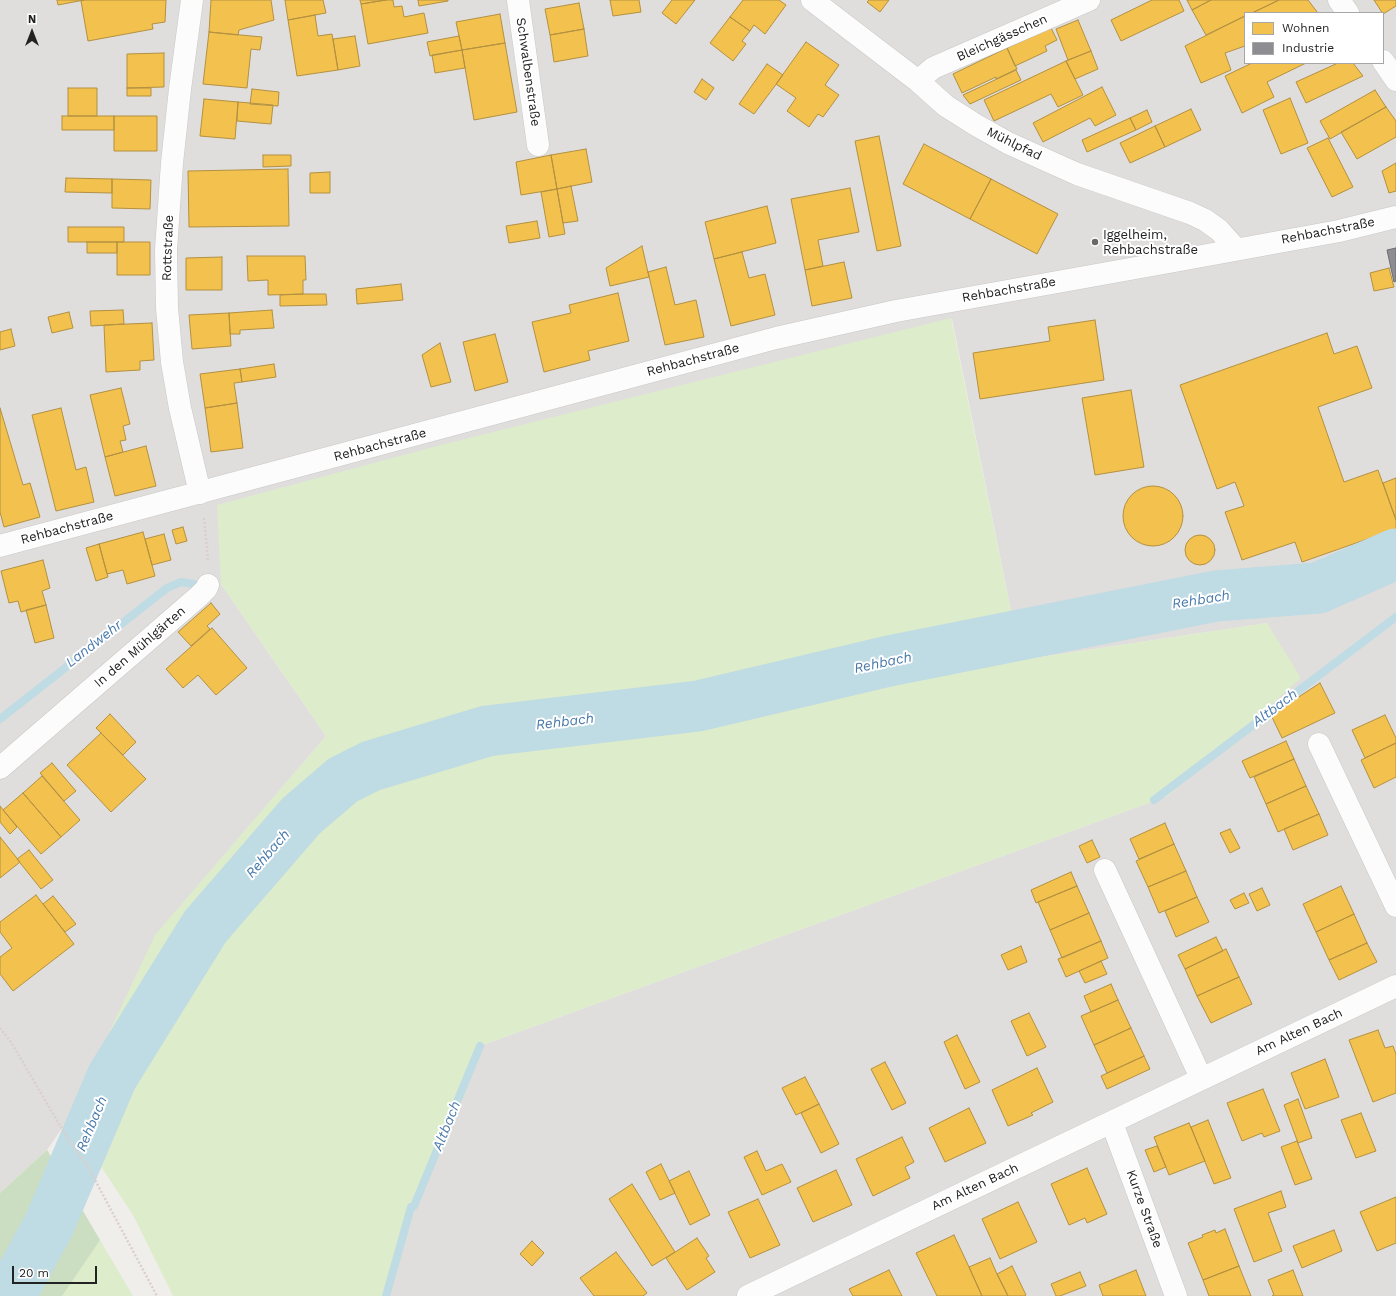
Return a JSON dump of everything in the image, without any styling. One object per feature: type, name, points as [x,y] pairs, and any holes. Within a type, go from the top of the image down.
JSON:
[{"type":"street","name":"Rottstraße","points":[[192,0],[172,163],[166,250],[167,308],[172,362],[180,408],[200,493]]},
{"type":"street","name":"Schwalbenstraße","points":[[518,0],[538,145]]},
{"type":"street","name":"Mühlpfad","points":[[812,0],[918,81],[946,106],[1008,143],[1077,174],[1190,213],[1205,220],[1219,230],[1236,249]]},
{"type":"street","name":"Bleichgässchen","points":[[918,81],[933,68],[1089,0]]},
{"type":"street","points":[[1339,0],[1347,12]]},
{"type":"street","points":[[1384,63],[1396,80]]},
{"type":"street","name":"Rehbachstraße","points":[[0,546],[776,338],[896,311],[1180,260],[1339,230],[1396,217]]},
{"type":"street","name":"In den Mühlgärten","points":[[0,768],[199,596],[208,585]]},
{"type":"street","points":[[1319,744],[1396,906]]},
{"type":"street","points":[[1105,870],[1201,1078]]},
{"type":"street","name":"Am Alten Bach","points":[[748,1296],[1396,986]]},
{"type":"street","name":"Kurze Straße","points":[[1112,1122],[1176,1296]]},
{"type":"path","points":[[200,493],[208,546],[208,585]]},
{"type":"path","points":[[0,1028],[11,1042],[69,1141],[87,1165],[157,1296]]},
{"type":"shaded area","points":[[0,0],[1396,0],[1396,1296],[384,1296],[411,1207],[480,1046],[1168,796],[1267,623],[1021,660],[952,319],[221,584],[326,736],[156,935],[69,1118],[47,1150],[0,1193]]},
{"type":"green space","points":[[951,318],[1021,660],[1267,623],[1301,678],[1168,796],[480,1046],[411,1207],[384,1296],[173,1296],[133,1215],[69,1118],[155,935],[326,736],[221,584],[217,505],[441,445]]},
{"type":"green space","points":[[47,1150],[133,1296],[0,1296],[0,1193]]},
{"type":"green space","points":[[47,1150],[100,1240],[62,1296],[0,1296],[0,1193]]},
{"type":"building: Wohnen","points":[[57,0],[84,0],[58,5]]},
{"type":"building: Wohnen","points":[[166,0],[165,22],[152,24],[153,29],[88,41],[81,1]]},
{"type":"building: Wohnen","points":[[211,0],[271,0],[274,20],[239,30],[238,35],[209,32]]},
{"type":"building: Wohnen","points":[[285,0],[323,0],[326,13],[288,20]]},
{"type":"building: Wohnen","points":[[360,0],[386,0],[361,4]]},
{"type":"building: Wohnen","points":[[393,0],[394,7],[402,6],[404,17],[424,13],[428,33],[368,44],[361,4]]},
{"type":"building: Wohnen","points":[[418,0],[448,0],[448,1],[419,6]]},
{"type":"building: Wohnen","points":[[610,0],[639,0],[641,12],[613,16]]},
{"type":"building: Wohnen","points":[[672,0],[695,0],[676,24],[662,13]]},
{"type":"building: Wohnen","points":[[743,0],[779,0],[786,5],[765,34],[754,25],[750,31],[730,17]]},
{"type":"building: Wohnen","points":[[869,0],[889,0],[880,12],[867,2]]},
{"type":"building: Wohnen","points":[[1152,0],[1179,0],[1184,11],[1121,41],[1111,20]]},
{"type":"building: Wohnen","points":[[1187,0],[1211,0],[1192,10]]},
{"type":"building: Wohnen","points":[[1211,0],[1279,0],[1254,12],[1244,12],[1244,16],[1206,35],[1192,10]]},
{"type":"building: Wohnen","points":[[1279,0],[1308,0],[1317,12],[1254,12]]},
{"type":"building: Wohnen","points":[[1374,0],[1396,0],[1396,6],[1384,13]]},
{"type":"building: Wohnen","points":[[579,3],[584,29],[550,35],[545,9]]},
{"type":"building: Wohnen","points":[[500,14],[505,43],[462,50],[456,22]]},
{"type":"building: Wohnen","points":[[315,15],[318,36],[332,34],[338,70],[297,76],[288,20]]},
{"type":"building: Wohnen","points":[[1244,16],[1244,46],[1225,53],[1231,70],[1201,83],[1185,46]]},
{"type":"building: Wohnen","points":[[730,17],[750,31],[742,41],[746,44],[733,61],[710,43]]},
{"type":"building: Wohnen","points":[[1078,20],[1091,51],[1068,60],[1056,29]]},
{"type":"building: Wohnen","points":[[1051,28],[1057,40],[1045,46],[1047,51],[1015,66],[1007,48]]},
{"type":"building: Wohnen","points":[[584,29],[588,56],[554,62],[550,35]]},
{"type":"building: Wohnen","points":[[209,32],[262,37],[260,50],[251,49],[247,88],[203,84]]},
{"type":"building: Wohnen","points":[[355,36],[360,66],[338,70],[333,39]]},
{"type":"building: Wohnen","points":[[459,36],[462,50],[430,56],[427,42]]},
{"type":"building: Wohnen","points":[[806,42],[839,65],[825,85],[839,95],[823,117],[818,114],[809,127],[787,111],[796,98],[776,84]]},
{"type":"building: Wohnen","points":[[505,43],[517,112],[474,120],[462,50]]},
{"type":"building: Wohnen","points":[[1007,48],[1017,69],[962,93],[953,74]]},
{"type":"building: Wohnen","points":[[462,50],[465,68],[435,73],[432,55]]},
{"type":"building: Wohnen","points":[[1091,51],[1098,69],[1075,79],[1066,61]]},
{"type":"building: Wohnen","points":[[164,53],[164,87],[127,88],[127,54]]},
{"type":"building: Wohnen","points":[[1066,61],[1083,95],[1058,107],[1051,94],[994,121],[984,100]]},
{"type":"building: Wohnen","points":[[767,64],[783,75],[754,114],[739,104]]},
{"type":"building: Wohnen","points":[[1250,64],[1304,64],[1267,82],[1274,97],[1242,113],[1225,76]]},
{"type":"building: Wohnen","points":[[1336,64],[1354,64],[1363,76],[1306,103],[1296,82]]},
{"type":"building: Wohnen","points":[[1016,70],[1021,80],[970,104],[963,95]]},
{"type":"building: Wohnen","points":[[702,79],[714,88],[706,100],[694,92]]},
{"type":"building: Wohnen","points":[[1102,87],[1116,115],[1095,126],[1090,118],[1043,142],[1033,123]]},
{"type":"building: Wohnen","points":[[68,88],[97,88],[97,116],[68,116]]},
{"type":"building: Wohnen","points":[[127,88],[151,88],[151,96],[127,96]]},
{"type":"building: Wohnen","points":[[252,89],[279,92],[278,106],[250,104]]},
{"type":"building: Wohnen","points":[[1375,90],[1386,107],[1330,139],[1320,121]]},
{"type":"building: Wohnen","points":[[1290,98],[1308,143],[1281,154],[1263,110]]},
{"type":"building: Wohnen","points":[[204,99],[238,102],[235,139],[200,136]]},
{"type":"building: Wohnen","points":[[238,102],[273,105],[271,124],[237,121]]},
{"type":"building: Wohnen","points":[[1386,107],[1396,121],[1396,137],[1357,159],[1341,132]]},
{"type":"building: Wohnen","points":[[1191,109],[1201,130],[1165,147],[1155,126]]},
{"type":"building: Wohnen","points":[[1147,110],[1152,122],[1136,130],[1130,118]]},
{"type":"building: Wohnen","points":[[62,116],[114,116],[114,130],[62,130]]},
{"type":"building: Wohnen","points":[[114,116],[157,116],[157,151],[114,151]]},
{"type":"building: Wohnen","points":[[1130,118],[1136,130],[1087,152],[1082,140]]},
{"type":"building: Wohnen","points":[[1155,126],[1165,147],[1130,163],[1120,143]]},
{"type":"building: Wohnen","points":[[879,136],[901,246],[877,251],[855,141]]},
{"type":"building: Wohnen","points":[[1328,138],[1353,187],[1332,197],[1307,148]]},
{"type":"building: Wohnen","points":[[924,144],[991,179],[970,219],[903,184]]},
{"type":"building: Wohnen","points":[[586,149],[592,182],[557,189],[551,155]]},
{"type":"building: Wohnen","points":[[263,155],[291,155],[291,166],[263,167]]},
{"type":"building: Wohnen","points":[[551,155],[557,189],[521,195],[516,162]]},
{"type":"building: Wohnen","points":[[1396,163],[1396,191],[1389,193],[1382,171]]},
{"type":"building: Wohnen","points":[[288,169],[289,226],[189,227],[188,171]]},
{"type":"building: Wohnen","points":[[330,172],[330,193],[310,193],[310,173]]},
{"type":"building: Wohnen","points":[[66,178],[112,179],[112,193],[65,192]]},
{"type":"building: Wohnen","points":[[112,179],[151,180],[150,209],[112,208]]},
{"type":"building: Wohnen","points":[[991,179],[1058,214],[1037,254],[970,219]]},
{"type":"building: Wohnen","points":[[571,186],[578,221],[563,223],[557,189]]},
{"type":"building: Wohnen","points":[[850,188],[859,232],[818,240],[823,266],[805,270],[791,199]]},
{"type":"building: Wohnen","points":[[557,189],[565,234],[549,237],[541,192]]},
{"type":"building: Wohnen","points":[[767,206],[776,243],[714,259],[705,222]]},
{"type":"building: Wohnen","points":[[537,221],[540,238],[509,243],[506,226]]},
{"type":"building: Wohnen","points":[[68,227],[124,227],[124,242],[68,242]]},
{"type":"building: Wohnen","points":[[87,242],[117,242],[117,253],[87,253]]},
{"type":"building: Wohnen","points":[[117,242],[150,242],[150,275],[117,275]]},
{"type":"building: Wohnen","points":[[642,246],[649,277],[610,286],[606,268]]},
{"type":"building: Wohnen","points":[[742,252],[749,278],[765,274],[775,315],[731,326],[714,259]]},
{"type":"building: Wohnen","points":[[247,256],[305,256],[306,280],[303,280],[303,294],[268,295],[268,280],[248,281]]},
{"type":"building: Wohnen","points":[[222,257],[222,290],[186,290],[186,258]]},
{"type":"building: Wohnen","points":[[844,262],[852,298],[812,306],[805,270]]},
{"type":"building: Wohnen","points":[[666,267],[675,305],[696,300],[704,337],[665,345],[648,272]]},
{"type":"building: Wohnen","points":[[1389,268],[1394,287],[1374,291],[1370,273]]},
{"type":"building: Wohnen","points":[[401,284],[403,300],[357,304],[356,289]]},
{"type":"building: Wohnen","points":[[618,293],[629,341],[588,351],[590,360],[544,372],[532,322],[571,313],[569,305]]},
{"type":"building: Wohnen","points":[[326,294],[327,305],[280,306],[280,295]]},
{"type":"building: Wohnen","points":[[123,310],[124,324],[91,326],[90,311]]},
{"type":"building: Wohnen","points":[[272,310],[274,328],[240,330],[240,334],[230,334],[229,313]]},
{"type":"building: Wohnen","points":[[69,312],[73,328],[52,333],[48,317]]},
{"type":"building: Wohnen","points":[[229,313],[231,346],[192,349],[189,315]]},
{"type":"building: Wohnen","points":[[1095,320],[1104,380],[980,399],[973,353],[1050,341],[1048,327]]},
{"type":"building: Wohnen","points":[[152,323],[154,360],[140,361],[140,370],[106,372],[104,325]]},
{"type":"building: Wohnen","points":[[11,329],[15,346],[0,350],[0,332]]},
{"type":"building: Wohnen","points":[[1327,333],[1334,354],[1357,346],[1372,388],[1318,407],[1344,482],[1378,470],[1396,520],[1396,529],[1302,562],[1295,542],[1242,560],[1225,512],[1244,506],[1235,482],[1217,489],[1180,385]]},
{"type":"building: Wohnen","points":[[495,334],[508,382],[475,391],[463,342]]},
{"type":"building: Wohnen","points":[[440,343],[451,382],[431,387],[422,355]]},
{"type":"building: Wohnen","points":[[274,364],[276,377],[242,382],[240,369]]},
{"type":"building: Wohnen","points":[[240,369],[242,382],[234,383],[237,403],[205,408],[200,374]]},
{"type":"building: Wohnen","points":[[121,388],[130,424],[123,426],[126,440],[120,441],[123,452],[105,457],[90,395]]},
{"type":"building: Wohnen","points":[[1131,390],[1144,467],[1095,475],[1082,398]]},
{"type":"building: Wohnen","points":[[237,403],[243,448],[211,452],[205,408]]},
{"type":"building: Wohnen","points":[[0,408],[23,485],[30,483],[40,517],[4,527],[0,512]]},
{"type":"building: Wohnen","points":[[61,408],[76,470],[86,467],[94,502],[56,511],[32,415]]},
{"type":"building: Wohnen","points":[[146,446],[156,486],[115,496],[105,457]]},
{"type":"building: Wohnen","points":[[1396,478],[1396,520],[1383,483]]},
{"type":"building: Wohnen","points":[[1147,486],[1159,486],[1170,491],[1178,499],[1183,510],[1181,528],[1170,541],[1159,546],[1147,546],[1136,541],[1128,533],[1123,522],[1123,510],[1128,499],[1136,491]]},
{"type":"building: Wohnen","points":[[183,527],[187,541],[176,544],[172,530]]},
{"type":"building: Wohnen","points":[[143,532],[155,576],[127,584],[123,570],[107,574],[99,544]]},
{"type":"building: Wohnen","points":[[164,534],[171,560],[152,565],[145,539]]},
{"type":"building: Wohnen","points":[[1200,535],[1206,536],[1214,544],[1214,556],[1206,564],[1200,565],[1194,564],[1186,556],[1185,550],[1186,544],[1194,536]]},
{"type":"building: Wohnen","points":[[99,544],[108,577],[96,581],[86,548]]},
{"type":"building: Wohnen","points":[[43,560],[50,588],[42,591],[46,605],[21,612],[18,601],[9,603],[1,571]]},
{"type":"building: Wohnen","points":[[211,603],[220,614],[207,626],[210,629],[191,646],[178,632]]},
{"type":"building: Wohnen","points":[[46,605],[54,638],[35,643],[26,610]]},
{"type":"building: Wohnen","points":[[212,628],[247,668],[216,695],[198,675],[183,688],[166,669]]},
{"type":"building: Wohnen","points":[[1320,683],[1335,713],[1282,738],[1271,715]]},
{"type":"building: Wohnen","points":[[110,714],[136,742],[123,755],[96,728]]},
{"type":"building: Wohnen","points":[[1385,715],[1396,738],[1396,743],[1365,758],[1352,730]]},
{"type":"building: Wohnen","points":[[101,733],[146,779],[111,812],[67,765]]},
{"type":"building: Wohnen","points":[[1286,741],[1294,759],[1250,778],[1242,761]]},
{"type":"building: Wohnen","points":[[1396,743],[1396,777],[1374,788],[1361,760]]},
{"type":"building: Wohnen","points":[[1294,759],[1306,786],[1266,804],[1254,777]]},
{"type":"building: Wohnen","points":[[52,763],[76,791],[64,801],[40,773]]},
{"type":"building: Wohnen","points":[[42,776],[80,820],[61,837],[23,793]]},
{"type":"building: Wohnen","points":[[1306,786],[1319,814],[1278,832],[1266,804]]},
{"type":"building: Wohnen","points":[[23,793],[61,837],[41,854],[3,810]]},
{"type":"building: Wohnen","points":[[0,806],[17,827],[10,834],[0,822]]},
{"type":"building: Wohnen","points":[[1319,814],[1328,835],[1293,850],[1284,829]]},
{"type":"building: Wohnen","points":[[1165,823],[1174,844],[1139,859],[1130,839]]},
{"type":"building: Wohnen","points":[[1230,829],[1240,848],[1230,853],[1220,833]]},
{"type":"building: Wohnen","points":[[0,837],[20,862],[0,878]]},
{"type":"building: Wohnen","points":[[1092,840],[1100,857],[1087,863],[1079,846]]},
{"type":"building: Wohnen","points":[[1174,844],[1186,871],[1148,887],[1136,861]]},
{"type":"building: Wohnen","points":[[29,850],[53,880],[41,889],[17,859]]},
{"type":"building: Wohnen","points":[[1186,871],[1197,897],[1159,913],[1148,887]]},
{"type":"building: Wohnen","points":[[1071,872],[1077,886],[1036,903],[1031,890]]},
{"type":"building: Wohnen","points":[[1077,886],[1089,913],[1050,930],[1038,902]]},
{"type":"building: Wohnen","points":[[1341,886],[1354,914],[1316,932],[1303,904]]},
{"type":"building: Wohnen","points":[[1262,888],[1270,905],[1257,911],[1249,894]]},
{"type":"building: Wohnen","points":[[1244,893],[1249,903],[1235,909],[1230,900]]},
{"type":"building: Wohnen","points":[[36,895],[74,944],[13,991],[0,974],[0,957],[12,948],[0,932],[0,922]]},
{"type":"building: Wohnen","points":[[53,896],[76,924],[65,932],[43,904]]},
{"type":"building: Wohnen","points":[[1197,897],[1209,922],[1176,937],[1165,911]]},
{"type":"building: Wohnen","points":[[1089,913],[1101,941],[1062,958],[1050,930]]},
{"type":"building: Wohnen","points":[[1354,914],[1367,943],[1329,960],[1316,932]]},
{"type":"building: Wohnen","points":[[1216,937],[1223,951],[1185,969],[1178,955]]},
{"type":"building: Wohnen","points":[[1101,941],[1108,958],[1066,977],[1058,959]]},
{"type":"building: Wohnen","points":[[1367,943],[1377,962],[1339,980],[1329,960]]},
{"type":"building: Wohnen","points":[[1021,946],[1027,962],[1008,970],[1001,955]]},
{"type":"building: Wohnen","points":[[1226,949],[1239,977],[1197,996],[1185,969]]},
{"type":"building: Wohnen","points":[[1101,961],[1107,974],[1085,983],[1079,971]]},
{"type":"building: Wohnen","points":[[1239,977],[1252,1004],[1211,1023],[1197,996]]},
{"type":"building: Wohnen","points":[[1111,984],[1118,1000],[1091,1012],[1084,996]]},
{"type":"building: Wohnen","points":[[1118,1000],[1131,1028],[1094,1045],[1081,1016]]},
{"type":"building: Wohnen","points":[[1029,1013],[1046,1047],[1027,1056],[1011,1021]]},
{"type":"building: Wohnen","points":[[1131,1028],[1144,1056],[1107,1073],[1094,1045]]},
{"type":"building: Wohnen","points":[[1378,1030],[1385,1048],[1393,1046],[1396,1054],[1396,1093],[1373,1102],[1349,1040]]},
{"type":"building: Wohnen","points":[[957,1035],[980,1082],[965,1089],[944,1042]]},
{"type":"building: Wohnen","points":[[1144,1056],[1150,1069],[1107,1089],[1101,1076]]},
{"type":"building: Wohnen","points":[[1325,1059],[1339,1097],[1305,1109],[1291,1073]]},
{"type":"building: Wohnen","points":[[885,1062],[906,1103],[892,1110],[871,1069]]},
{"type":"building: Wohnen","points":[[1037,1068],[1053,1102],[1031,1113],[1033,1115],[1008,1126],[992,1090]]},
{"type":"building: Wohnen","points":[[805,1077],[819,1104],[796,1115],[782,1088]]},
{"type":"building: Wohnen","points":[[1263,1089],[1280,1131],[1264,1137],[1262,1133],[1242,1141],[1227,1103]]},
{"type":"building: Wohnen","points":[[1298,1099],[1312,1138],[1298,1143],[1284,1105]]},
{"type":"building: Wohnen","points":[[819,1104],[839,1144],[821,1153],[801,1113]]},
{"type":"building: Wohnen","points":[[969,1108],[986,1143],[945,1162],[929,1128]]},
{"type":"building: Wohnen","points":[[1361,1113],[1376,1151],[1356,1158],[1341,1120]]},
{"type":"building: Wohnen","points":[[1208,1120],[1231,1178],[1214,1184],[1191,1127]]},
{"type":"building: Wohnen","points":[[1189,1123],[1205,1161],[1169,1175],[1154,1137]]},
{"type":"building: Wohnen","points":[[902,1137],[914,1162],[905,1167],[910,1178],[873,1196],[856,1159]]},
{"type":"building: Wohnen","points":[[1297,1141],[1312,1179],[1295,1185],[1281,1147]]},
{"type":"building: Wohnen","points":[[1157,1146],[1166,1167],[1154,1172],[1145,1150]]},
{"type":"building: Wohnen","points":[[757,1151],[766,1171],[782,1164],[791,1182],[762,1195],[744,1157]]},
{"type":"building: Wohnen","points":[[661,1164],[675,1193],[660,1200],[646,1172]]},
{"type":"building: Wohnen","points":[[1087,1168],[1107,1214],[1087,1223],[1085,1218],[1069,1225],[1051,1184]]},
{"type":"building: Wohnen","points":[[836,1170],[852,1205],[813,1222],[797,1188]]},
{"type":"building: Wohnen","points":[[689,1171],[710,1215],[690,1225],[669,1181]]},
{"type":"building: Wohnen","points":[[632,1184],[675,1252],[652,1266],[609,1199]]},
{"type":"building: Wohnen","points":[[1281,1191],[1286,1207],[1268,1213],[1282,1251],[1254,1262],[1234,1209]]},
{"type":"building: Wohnen","points":[[1396,1197],[1396,1243],[1377,1251],[1360,1212]]},
{"type":"building: Wohnen","points":[[758,1199],[780,1245],[750,1258],[728,1212]]},
{"type":"building: Wohnen","points":[[1018,1202],[1037,1242],[1000,1259],[982,1219]]},
{"type":"building: Wohnen","points":[[1225,1229],[1239,1266],[1203,1280],[1188,1243],[1215,1230],[1216,1233]]},
{"type":"building: Wohnen","points":[[1334,1230],[1342,1251],[1302,1268],[1293,1246]]},
{"type":"building: Wohnen","points":[[954,1235],[982,1296],[937,1296],[916,1253]]},
{"type":"building: Wohnen","points":[[697,1238],[709,1256],[706,1258],[715,1272],[687,1290],[666,1258]]},
{"type":"building: Wohnen","points":[[532,1241],[544,1253],[532,1266],[520,1254]]},
{"type":"building: Wohnen","points":[[616,1252],[647,1293],[643,1296],[594,1296],[580,1278]]},
{"type":"building: Wohnen","points":[[990,1258],[1008,1296],[982,1296],[969,1267]]},
{"type":"building: Wohnen","points":[[1012,1266],[1026,1295],[1024,1296],[1008,1296],[997,1274]]},
{"type":"building: Wohnen","points":[[1239,1266],[1251,1296],[1209,1296],[1203,1280]]},
{"type":"building: Wohnen","points":[[889,1270],[902,1296],[853,1296],[849,1289]]},
{"type":"building: Wohnen","points":[[1136,1270],[1146,1296],[1103,1296],[1099,1285]]},
{"type":"building: Wohnen","points":[[1293,1270],[1303,1296],[1272,1296],[1274,1295],[1268,1280]]},
{"type":"building: Wohnen","points":[[1080,1272],[1086,1286],[1060,1296],[1056,1296],[1051,1284]]},
{"type":"building: Industrie","points":[[1396,248],[1396,281],[1394,282],[1387,250]]},
{"type":"waterway","name":"Rehbach","points":[[10,1296],[49,1225],[112,1077],[205,927],[301,816],[343,780],[371,766],[487,731],[698,706],[889,661],[1216,596],[1318,588],[1396,554]]},
{"type":"waterway","name":"Landwehr","points":[[0,719],[167,588],[181,582],[194,584]]},
{"type":"waterway","name":"Altbach","points":[[1154,800],[1396,617]]},
{"type":"waterway","name":"Altbach","points":[[414,1206],[480,1046]]},
{"type":"waterway","name":"Altbach","points":[[386,1296],[411,1207]]},
{"type":"place","name":"Iggelheim, Rehbachstraße","points":[[1095,242]]}]
